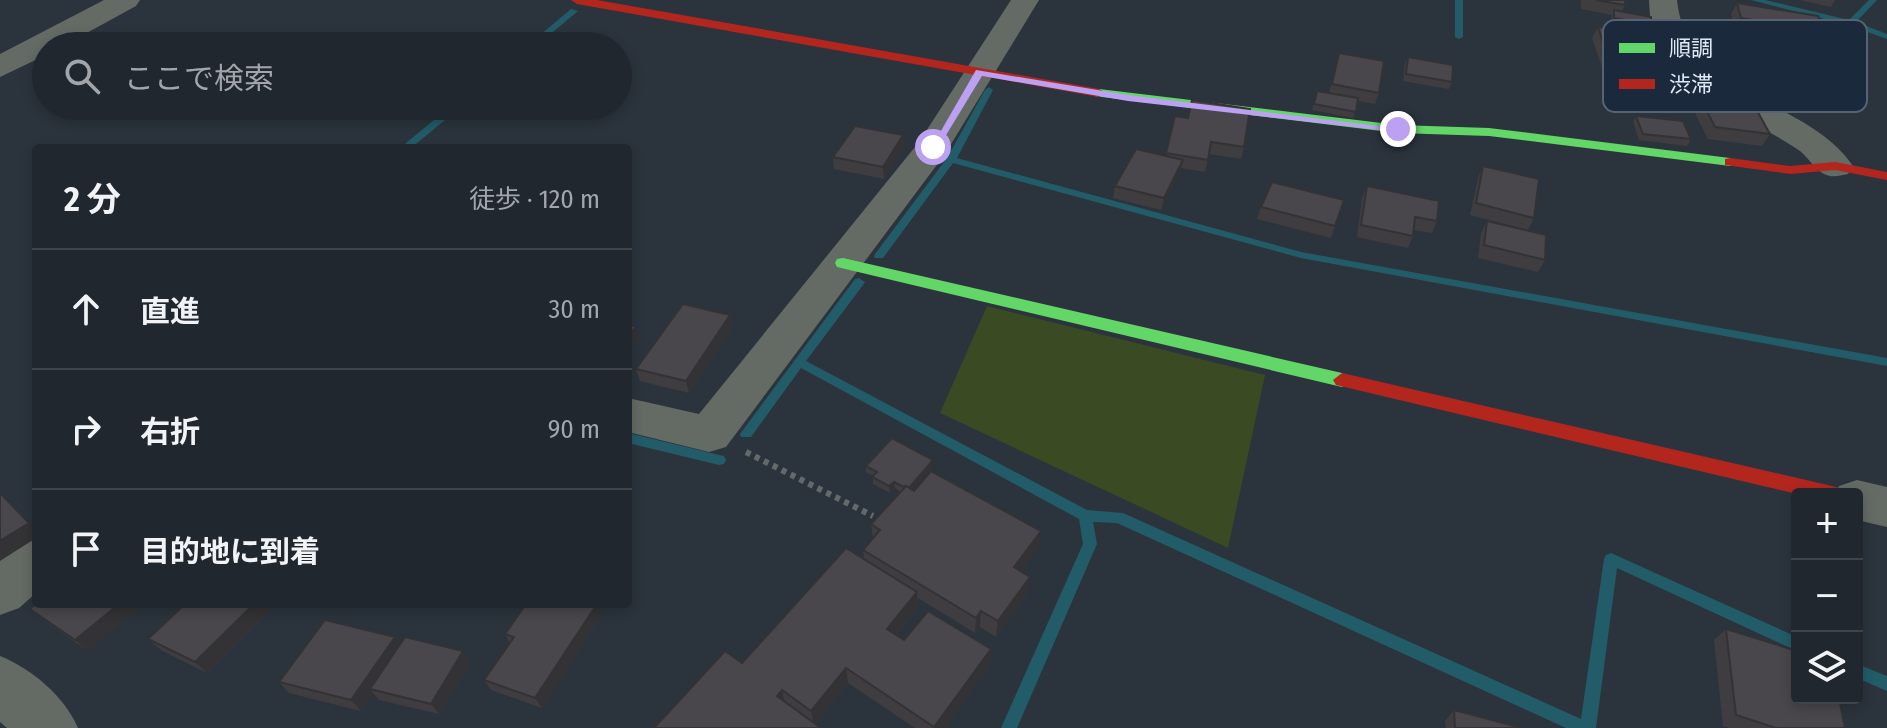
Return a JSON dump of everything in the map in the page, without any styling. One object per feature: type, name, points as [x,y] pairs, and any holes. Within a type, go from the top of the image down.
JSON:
[{"type":"street","points":[[66,32],[126,0]]},
{"type":"street","points":[[577,0],[1128,98],[1398,129],[1489,132],[1790,170],[1835,166],[1887,176]]},
{"type":"street","points":[[632,416],[709,434],[933,147],[1025,0]]},
{"type":"street","points":[[1662,20],[1663,0]]},
{"type":"street","points":[[0,67],[32,50]]},
{"type":"street","points":[[1757,112],[1811,142],[1835,166]]},
{"type":"street","points":[[843,263],[1806,488]]},
{"type":"street","points":[[1863,501],[1887,507]]},
{"type":"street","points":[[0,592],[32,564]]},
{"type":"street","points":[[0,683],[48,728]]},
{"type":"path","points":[[709,434],[873,516]]},
{"type":"green space","points":[[987,306],[1265,375],[1228,548],[940,413]]},
{"type":"building","points":[[1596,0],[1625,0],[1625,5]]},
{"type":"building","points":[[1737,3],[1818,16],[1820,20],[1754,20],[1741,18]]},
{"type":"building","points":[[1614,10],[1651,17],[1651,20],[1626,20],[1614,18]]},
{"type":"building","points":[[1339,53],[1384,61],[1379,93],[1332,84]]},
{"type":"building","points":[[1408,57],[1453,65],[1452,82],[1406,74]]},
{"type":"building","points":[[1317,91],[1358,98],[1356,112],[1314,104]]},
{"type":"building","points":[[1192,100],[1250,109],[1244,147],[1211,142],[1208,160],[1166,153],[1175,116],[1188,118]]},
{"type":"building","points":[[1708,112],[1758,112],[1770,134],[1715,127]]},
{"type":"building","points":[[1636,116],[1683,121],[1691,139],[1643,134]]},
{"type":"building","points":[[855,126],[903,135],[883,167],[833,157]]},
{"type":"building","points":[[1136,149],[1183,160],[1164,198],[1115,186]]},
{"type":"building","points":[[1483,166],[1539,179],[1534,218],[1476,203]]},
{"type":"building","points":[[1272,182],[1344,200],[1335,226],[1261,207]]},
{"type":"building","points":[[1367,186],[1439,201],[1437,221],[1415,217],[1413,236],[1361,225]]},
{"type":"building","points":[[1487,221],[1546,235],[1545,260],[1484,245]]},
{"type":"building","points":[[683,304],[730,315],[686,381],[636,369]]},
{"type":"building","points":[[892,438],[933,460],[909,488],[894,482],[889,486],[872,477],[877,472],[866,466]]},
{"type":"building","points":[[931,471],[1041,531],[1014,567],[1030,577],[998,621],[981,611],[976,618],[863,550],[880,530],[871,524],[906,486],[914,491]]},
{"type":"building","points":[[0,493],[29,523],[0,541]]},
{"type":"building","points":[[846,548],[917,592],[887,629],[904,640],[928,611],[991,649],[934,727],[846,668],[811,711],[782,690],[777,696],[821,728],[654,728],[725,651],[742,663]]},
{"type":"building","points":[[32,607],[114,608],[75,640],[30,609]]},
{"type":"building","points":[[181,608],[250,608],[195,662],[148,639]]},
{"type":"building","points":[[523,608],[594,608],[535,698],[484,680],[514,637],[505,634]]},
{"type":"building","points":[[325,620],[395,637],[351,700],[279,682]]},
{"type":"building","points":[[1726,629],[1791,649],[1791,704],[1840,704],[1845,728],[1776,728],[1736,715]]},
{"type":"building","points":[[405,637],[463,651],[431,704],[370,689]]},
{"type":"building","points":[[1454,710],[1522,728],[1455,728]]},
{"type":"waterway","points":[[1459,0],[1459,37]]},
{"type":"waterway","points":[[1755,0],[1838,20]]},
{"type":"waterway","points":[[1854,20],[1873,0]]},
{"type":"waterway","points":[[548,32],[574,11]]},
{"type":"waterway","points":[[1867,29],[1887,37]]},
{"type":"waterway","points":[[951,159],[989,90]]},
{"type":"waterway","points":[[410,144],[440,120]]},
{"type":"waterway","points":[[879,256],[951,159]]},
{"type":"waterway","points":[[951,159],[1301,255],[1887,362]]},
{"type":"waterway","points":[[799,362],[859,282]]},
{"type":"waterway","points":[[746,434],[799,362]]},
{"type":"waterway","points":[[799,362],[1085,516]]},
{"type":"waterway","points":[[632,439],[719,460]]},
{"type":"waterway","points":[[1009,728],[1090,544],[1085,516]]},
{"type":"waterway","points":[[1085,516],[1118,517],[1584,728]]},
{"type":"waterway","points":[[1588,728],[1611,559],[1791,641]]},
{"type":"waterway","points":[[1863,674],[1887,684]]},
{"type":"traffic: fast","points":[[1099,93],[1398,129],[1489,132],[1730,162]]},
{"type":"traffic: fast","points":[[843,263],[1342,380]]},
{"type":"traffic: jam","points":[[577,0],[1099,93]]},
{"type":"traffic: jam","points":[[1730,162],[1790,170],[1835,166],[1887,176]]},
{"type":"traffic: jam","points":[[1342,380],[1806,488]]},
{"type":"route","points":[[933,147],[980,72],[1128,98],[1398,129]]}]
